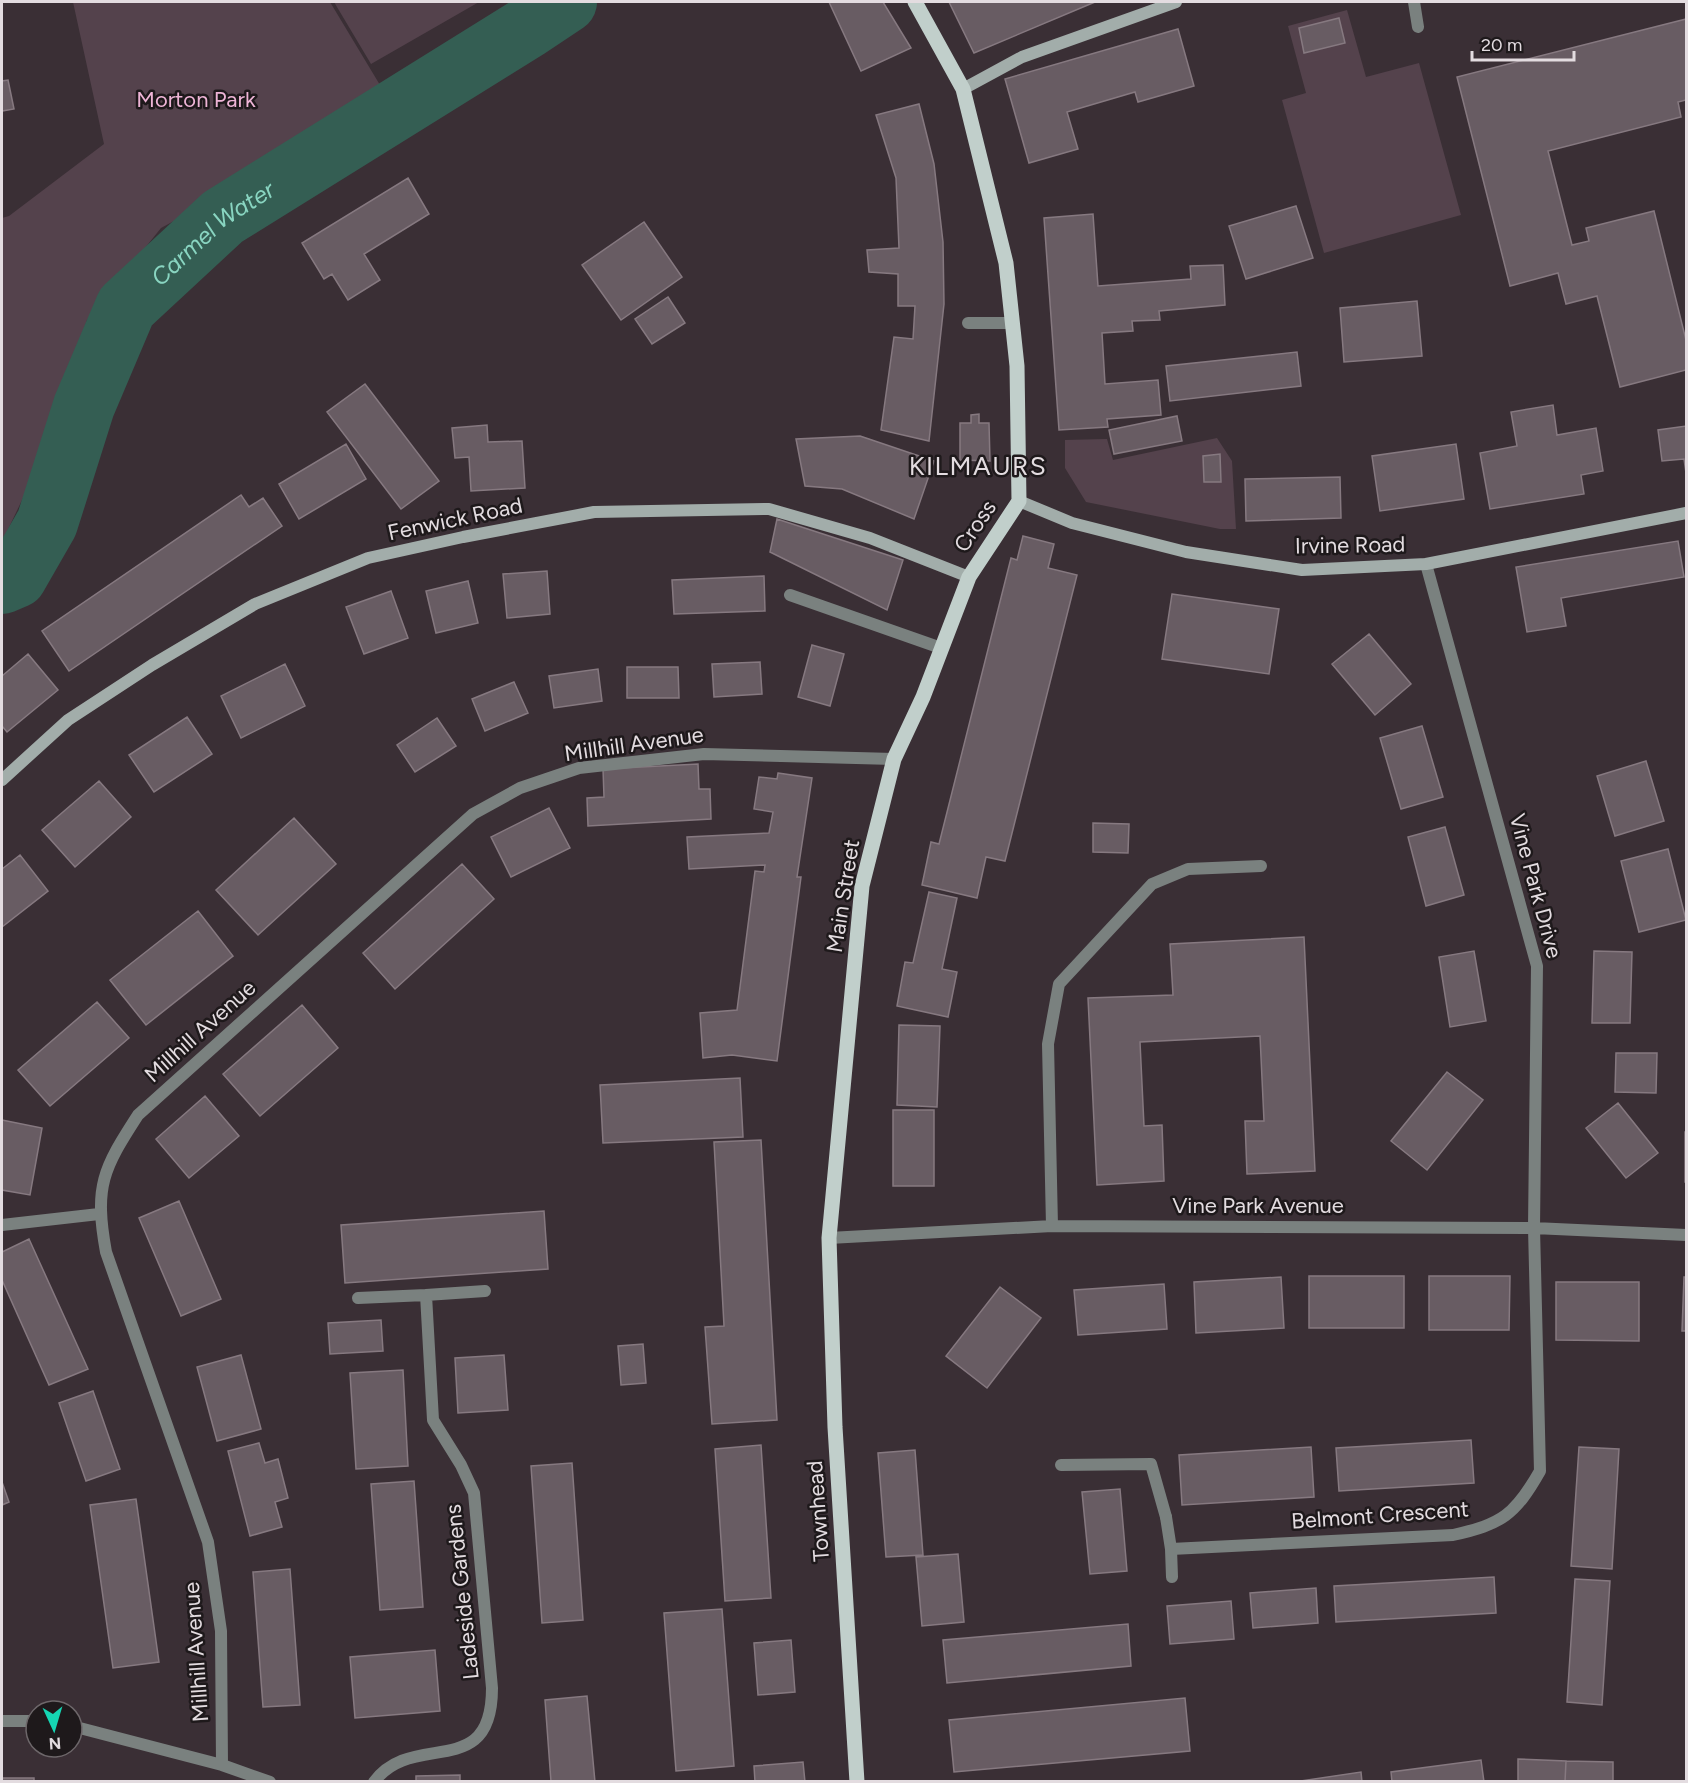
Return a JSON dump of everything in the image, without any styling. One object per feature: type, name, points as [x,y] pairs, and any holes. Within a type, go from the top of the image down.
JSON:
[{"type":"main road","points":[[915,2],[963,89],[1006,263],[1017,366],[1019,501]]},
{"type":"main road","points":[[963,89],[1022,57],[1176,2]]},
{"type":"main road","name":"Irvine Road","points":[[1019,501],[1072,523],[1186,552],[1302,570],[1426,564],[1686,513]]},
{"type":"main road","name":"Cross","points":[[969,577],[1019,501]]},
{"type":"main road","name":"Fenwick Road","points":[[2,780],[68,720],[152,665],[255,604],[368,558],[463,537],[594,512],[769,509],[870,538],[969,577]]},
{"type":"main road","name":"Main Street","points":[[829,1238],[862,886],[894,759],[969,577]]},
{"type":"main road","name":"Townhead","points":[[829,1238],[835,1427],[857,1782]]},
{"type":"street","points":[[1414,2],[1418,27]]},
{"type":"street","points":[[968,324],[1012,323]]},
{"type":"street","name":"Vine Park Drive","points":[[1426,564],[1537,966],[1534,1228]]},
{"type":"street","points":[[790,595],[941,648]]},
{"type":"street","name":"Millhill Avenue","points":[[222,1765],[220,1631],[208,1542],[106,1252],[99,1214],[103,1181],[112,1155],[138,1115],[473,814],[520,788],[579,768],[704,754],[894,759]]},
{"type":"street","points":[[1052,1226],[1048,1044],[1059,984],[1152,884],[1188,869],[1261,866]]},
{"type":"street","points":[[2,1225],[99,1214]]},
{"type":"street","name":"Vine Park Avenue","points":[[829,1238],[1052,1226],[1534,1228],[1686,1234]]},
{"type":"street","name":"Belmont Crescent","points":[[1171,1549],[1453,1535],[1490,1526],[1523,1501],[1540,1471],[1534,1228]]},
{"type":"street","points":[[358,1298],[485,1291]]},
{"type":"street","name":"Ladeside Gardens","points":[[374,1782],[391,1765],[411,1759],[454,1756],[470,1749],[484,1733],[492,1711],[474,1493],[461,1465],[433,1420],[426,1295]]},
{"type":"street","points":[[1061,1465],[1151,1464],[1166,1517],[1172,1576]]},
{"type":"street","points":[[2,1721],[24,1721]]},
{"type":"street","points":[[84,1729],[222,1765],[270,1782]]},
{"type":"green space","name":"Morton Park","points":[[73,2],[330,2],[383,90],[281,163],[161,228],[87,320],[43,456],[2,542],[2,218],[9,216],[104,144]]},
{"type":"green space","points":[[334,2],[479,2],[371,64]]},
{"type":"green space","points":[[1347,10],[1366,77],[1419,63],[1461,215],[1324,253],[1282,100],[1306,93],[1288,26]]},
{"type":"green space","points":[[1217,438],[1232,461],[1236,529],[1220,529],[1086,502],[1065,468],[1065,440],[1107,439],[1113,460]]},
{"type":"building","points":[[829,2],[883,2],[911,48],[861,71]]},
{"type":"building","points":[[949,2],[1095,2],[974,53]]},
{"type":"building","points":[[1339,18],[1345,43],[1304,53],[1299,28]]},
{"type":"building","points":[[1686,19],[1686,100],[1678,102],[1681,117],[1548,151],[1572,245],[1589,241],[1586,228],[1654,211],[1686,340],[1686,370],[1620,387],[1597,296],[1566,304],[1558,273],[1510,286],[1457,77]]},
{"type":"building","points":[[1178,29],[1194,86],[1138,102],[1135,92],[1067,112],[1078,149],[1029,163],[1005,79]]},
{"type":"building","points":[[8,80],[14,109],[2,111],[2,81]]},
{"type":"building","points":[[919,104],[934,164],[943,242],[944,304],[929,441],[881,430],[894,337],[913,339],[915,306],[898,306],[898,274],[869,272],[867,250],[899,248],[896,178],[876,115]]},
{"type":"building","points":[[408,178],[429,214],[364,254],[380,280],[348,300],[332,274],[324,279],[302,243]]},
{"type":"building","points":[[1296,206],[1313,258],[1246,279],[1229,226]]},
{"type":"building","points":[[1093,214],[1098,286],[1191,279],[1190,266],[1223,265],[1225,305],[1159,311],[1160,320],[1132,321],[1133,331],[1102,333],[1105,384],[1158,380],[1161,415],[1107,419],[1108,427],[1059,430],[1044,218]]},
{"type":"building","points":[[644,222],[682,277],[621,320],[582,265]]},
{"type":"building","points":[[668,297],[685,323],[652,344],[635,319]]},
{"type":"building","points":[[1417,301],[1422,356],[1344,362],[1340,308]]},
{"type":"building","points":[[1297,352],[1301,386],[1170,401],[1166,366]]},
{"type":"building","points":[[365,384],[439,481],[401,509],[327,412]]},
{"type":"building","points":[[1553,405],[1557,435],[1596,428],[1603,471],[1581,475],[1584,494],[1490,509],[1480,453],[1517,446],[1511,412]]},
{"type":"building","points":[[979,414],[979,423],[989,423],[990,461],[960,460],[960,423],[971,423],[971,415]]},
{"type":"building","points":[[1177,416],[1182,441],[1114,454],[1109,430]]},
{"type":"building","points":[[487,425],[488,442],[522,441],[525,488],[471,491],[469,457],[455,458],[452,428]]},
{"type":"building","points":[[1686,426],[1686,473],[1684,459],[1662,461],[1658,430]]},
{"type":"building","points":[[860,436],[934,461],[914,519],[842,489],[805,486],[796,439]]},
{"type":"building","points":[[346,444],[366,479],[299,519],[279,484]]},
{"type":"building","points":[[1456,444],[1464,499],[1380,511],[1372,456]]},
{"type":"building","points":[[1220,454],[1221,482],[1204,482],[1203,456]]},
{"type":"building","points":[[1340,477],[1341,518],[1246,521],[1245,479]]},
{"type":"building","points":[[241,495],[249,507],[263,498],[282,526],[69,671],[42,631]]},
{"type":"building","points":[[777,519],[903,560],[887,610],[770,552]]},
{"type":"building","points":[[1023,536],[1054,544],[1048,568],[1077,575],[1005,861],[986,857],[977,898],[922,885],[931,842],[939,844],[1011,558],[1017,560]]},
{"type":"building","points":[[1678,541],[1684,577],[1561,598],[1566,626],[1527,632],[1516,567]]},
{"type":"building","points":[[547,571],[550,614],[507,618],[503,574]]},
{"type":"building","points":[[764,576],[765,611],[674,614],[672,580]]},
{"type":"building","points":[[468,581],[478,623],[436,633],[426,591]]},
{"type":"building","points":[[391,591],[408,638],[364,654],[346,607]]},
{"type":"building","points":[[1172,594],[1279,609],[1269,674],[1162,659]]},
{"type":"building","points":[[1369,634],[1411,684],[1375,715],[1332,664]]},
{"type":"building","points":[[812,645],[844,654],[830,706],[798,697]]},
{"type":"building","points":[[28,654],[58,690],[7,732],[2,726],[2,676]]},
{"type":"building","points":[[760,662],[762,694],[714,697],[712,664]]},
{"type":"building","points":[[285,664],[305,706],[241,738],[221,696]]},
{"type":"building","points":[[627,667],[678,667],[679,698],[627,698]]},
{"type":"building","points":[[598,669],[602,701],[554,708],[549,676]]},
{"type":"building","points":[[514,682],[528,713],[485,731],[472,699]]},
{"type":"building","points":[[187,717],[212,754],[154,792],[129,755]]},
{"type":"building","points":[[437,718],[456,746],[415,772],[397,745]]},
{"type":"building","points":[[1422,726],[1443,797],[1401,809],[1380,738]]},
{"type":"building","points":[[1646,761],[1664,821],[1615,836],[1597,776]]},
{"type":"building","points":[[698,764],[699,789],[710,789],[711,819],[588,826],[587,798],[604,797],[603,769]]},
{"type":"building","points":[[778,773],[812,778],[797,877],[801,877],[777,1061],[732,1055],[703,1058],[700,1013],[737,1010],[755,871],[764,872],[765,865],[689,869],[687,837],[769,833],[773,812],[754,809],[759,777],[777,779]]},
{"type":"building","points":[[99,781],[131,817],[75,867],[42,830]]},
{"type":"building","points":[[549,808],[570,848],[511,877],[491,837]]},
{"type":"building","points":[[294,818],[336,864],[258,935],[216,890]]},
{"type":"building","points":[[1093,823],[1129,824],[1128,853],[1093,852]]},
{"type":"building","points":[[1445,827],[1464,895],[1426,906],[1408,837]]},
{"type":"building","points":[[1668,849],[1686,920],[1639,932],[1621,861]]},
{"type":"building","points":[[20,855],[48,891],[2,927],[2,869]]},
{"type":"building","points":[[462,864],[494,899],[395,989],[363,953]]},
{"type":"building","points":[[929,892],[957,898],[942,969],[957,972],[948,1017],[897,1006],[905,962],[913,963]]},
{"type":"building","points":[[198,911],[233,956],[146,1025],[110,980]]},
{"type":"building","points":[[1304,937],[1315,1171],[1247,1174],[1245,1121],[1264,1121],[1260,1036],[1140,1042],[1144,1126],[1162,1125],[1164,1181],[1097,1185],[1088,998],[1173,995],[1170,944]]},
{"type":"building","points":[[1474,951],[1486,1021],[1450,1027],[1439,957]]},
{"type":"building","points":[[1594,951],[1632,952],[1630,1023],[1592,1023]]},
{"type":"building","points":[[97,1002],[129,1038],[50,1106],[18,1070]]},
{"type":"building","points":[[302,1005],[338,1048],[260,1116],[223,1074]]},
{"type":"building","points":[[899,1025],[940,1026],[937,1107],[897,1105]]},
{"type":"building","points":[[1616,1053],[1657,1053],[1656,1093],[1615,1092]]},
{"type":"building","points":[[1447,1072],[1483,1100],[1427,1170],[1391,1141]]},
{"type":"building","points":[[740,1078],[743,1137],[603,1143],[600,1085]]},
{"type":"building","points":[[205,1096],[239,1136],[189,1178],[156,1139]]},
{"type":"building","points":[[1618,1103],[1658,1153],[1626,1178],[1586,1128]]},
{"type":"building","points":[[893,1110],[934,1110],[934,1186],[893,1186]]},
{"type":"building","points":[[2,1120],[42,1128],[30,1195],[2,1190]]},
{"type":"building","points":[[1686,1132],[1686,1182],[1685,1182]]},
{"type":"building","points":[[761,1140],[777,1420],[712,1424],[705,1327],[724,1326],[714,1142]]},
{"type":"building","points":[[179,1201],[221,1299],[181,1316],[139,1218]]},
{"type":"building","points":[[544,1211],[548,1269],[345,1283],[341,1225]]},
{"type":"building","points":[[29,1239],[88,1369],[49,1385],[2,1280],[2,1252]]},
{"type":"building","points":[[1309,1276],[1404,1276],[1404,1328],[1309,1328]]},
{"type":"building","points":[[1429,1276],[1510,1276],[1509,1330],[1429,1330]]},
{"type":"building","points":[[1281,1277],[1284,1328],[1196,1333],[1194,1282]]},
{"type":"building","points":[[1684,1277],[1686,1277],[1686,1331],[1682,1331]]},
{"type":"building","points":[[1556,1282],[1639,1282],[1639,1341],[1556,1340]]},
{"type":"building","points":[[1164,1284],[1167,1329],[1078,1335],[1074,1290]]},
{"type":"building","points":[[1000,1287],[1041,1318],[987,1388],[946,1356]]},
{"type":"building","points":[[381,1320],[383,1351],[330,1354],[328,1323]]},
{"type":"building","points":[[643,1344],[646,1383],[621,1385],[618,1346]]},
{"type":"building","points":[[241,1355],[261,1429],[217,1441],[197,1367]]},
{"type":"building","points":[[504,1355],[508,1410],[458,1413],[455,1358]]},
{"type":"building","points":[[403,1370],[408,1466],[356,1469],[350,1373]]},
{"type":"building","points":[[93,1391],[120,1469],[86,1481],[59,1403]]},
{"type":"building","points":[[1471,1440],[1474,1483],[1339,1491],[1336,1448]]},
{"type":"building","points":[[259,1443],[265,1463],[278,1459],[288,1498],[275,1502],[282,1527],[250,1536],[228,1451]]},
{"type":"building","points":[[761,1445],[771,1598],[725,1601],[715,1449]]},
{"type":"building","points":[[1311,1447],[1314,1497],[1182,1505],[1179,1455]]},
{"type":"building","points":[[1579,1447],[1619,1449],[1612,1569],[1571,1566]]},
{"type":"building","points":[[915,1450],[923,1555],[886,1557],[878,1453]]},
{"type":"building","points":[[572,1463],[583,1620],[542,1623],[531,1466]]},
{"type":"building","points":[[414,1481],[423,1607],[380,1610],[371,1484]]},
{"type":"building","points":[[2,1482],[9,1502],[2,1505]]},
{"type":"building","points":[[1120,1489],[1127,1571],[1090,1574],[1082,1492]]},
{"type":"building","points":[[136,1499],[159,1662],[113,1668],[90,1505]]},
{"type":"building","points":[[958,1554],[964,1622],[922,1626],[916,1557]]},
{"type":"building","points":[[290,1569],[300,1705],[263,1707],[253,1572]]},
{"type":"building","points":[[1494,1577],[1496,1613],[1336,1622],[1334,1586]]},
{"type":"building","points":[[1575,1579],[1610,1581],[1602,1705],[1567,1702]]},
{"type":"building","points":[[1316,1588],[1318,1623],[1253,1628],[1250,1593]]},
{"type":"building","points":[[1231,1601],[1234,1639],[1170,1644],[1167,1606]]},
{"type":"building","points":[[722,1609],[734,1766],[676,1771],[664,1613]]},
{"type":"building","points":[[1128,1624],[1131,1666],[947,1683],[943,1640]]},
{"type":"building","points":[[791,1640],[795,1692],[758,1695],[754,1643]]},
{"type":"building","points":[[435,1650],[440,1711],[355,1718],[350,1657]]},
{"type":"building","points":[[587,1696],[595,1782],[551,1782],[545,1700]]},
{"type":"building","points":[[1185,1698],[1190,1751],[954,1772],[949,1720]]},
{"type":"building","points":[[1518,1759],[1566,1761],[1565,1782],[1518,1782]]},
{"type":"building","points":[[1481,1760],[1484,1782],[1392,1782],[1391,1772]]},
{"type":"building","points":[[1566,1761],[1613,1762],[1613,1782],[1565,1782]]},
{"type":"building","points":[[803,1762],[805,1782],[755,1782],[754,1766]]},
{"type":"building","points":[[1361,1772],[1362,1782],[1294,1782]]},
{"type":"building","points":[[460,1775],[460,1782],[416,1782],[416,1776]]},
{"type":"building","points":[[2,1778],[34,1778],[34,1782],[2,1782]]},
{"type":"waterway","name":"Carmel Water","points":[[2,583],[16,577],[47,523],[84,406],[126,307],[223,217],[566,2]]},
{"type":"district","name":"KILMAURS","points":[[978,466]]}]
